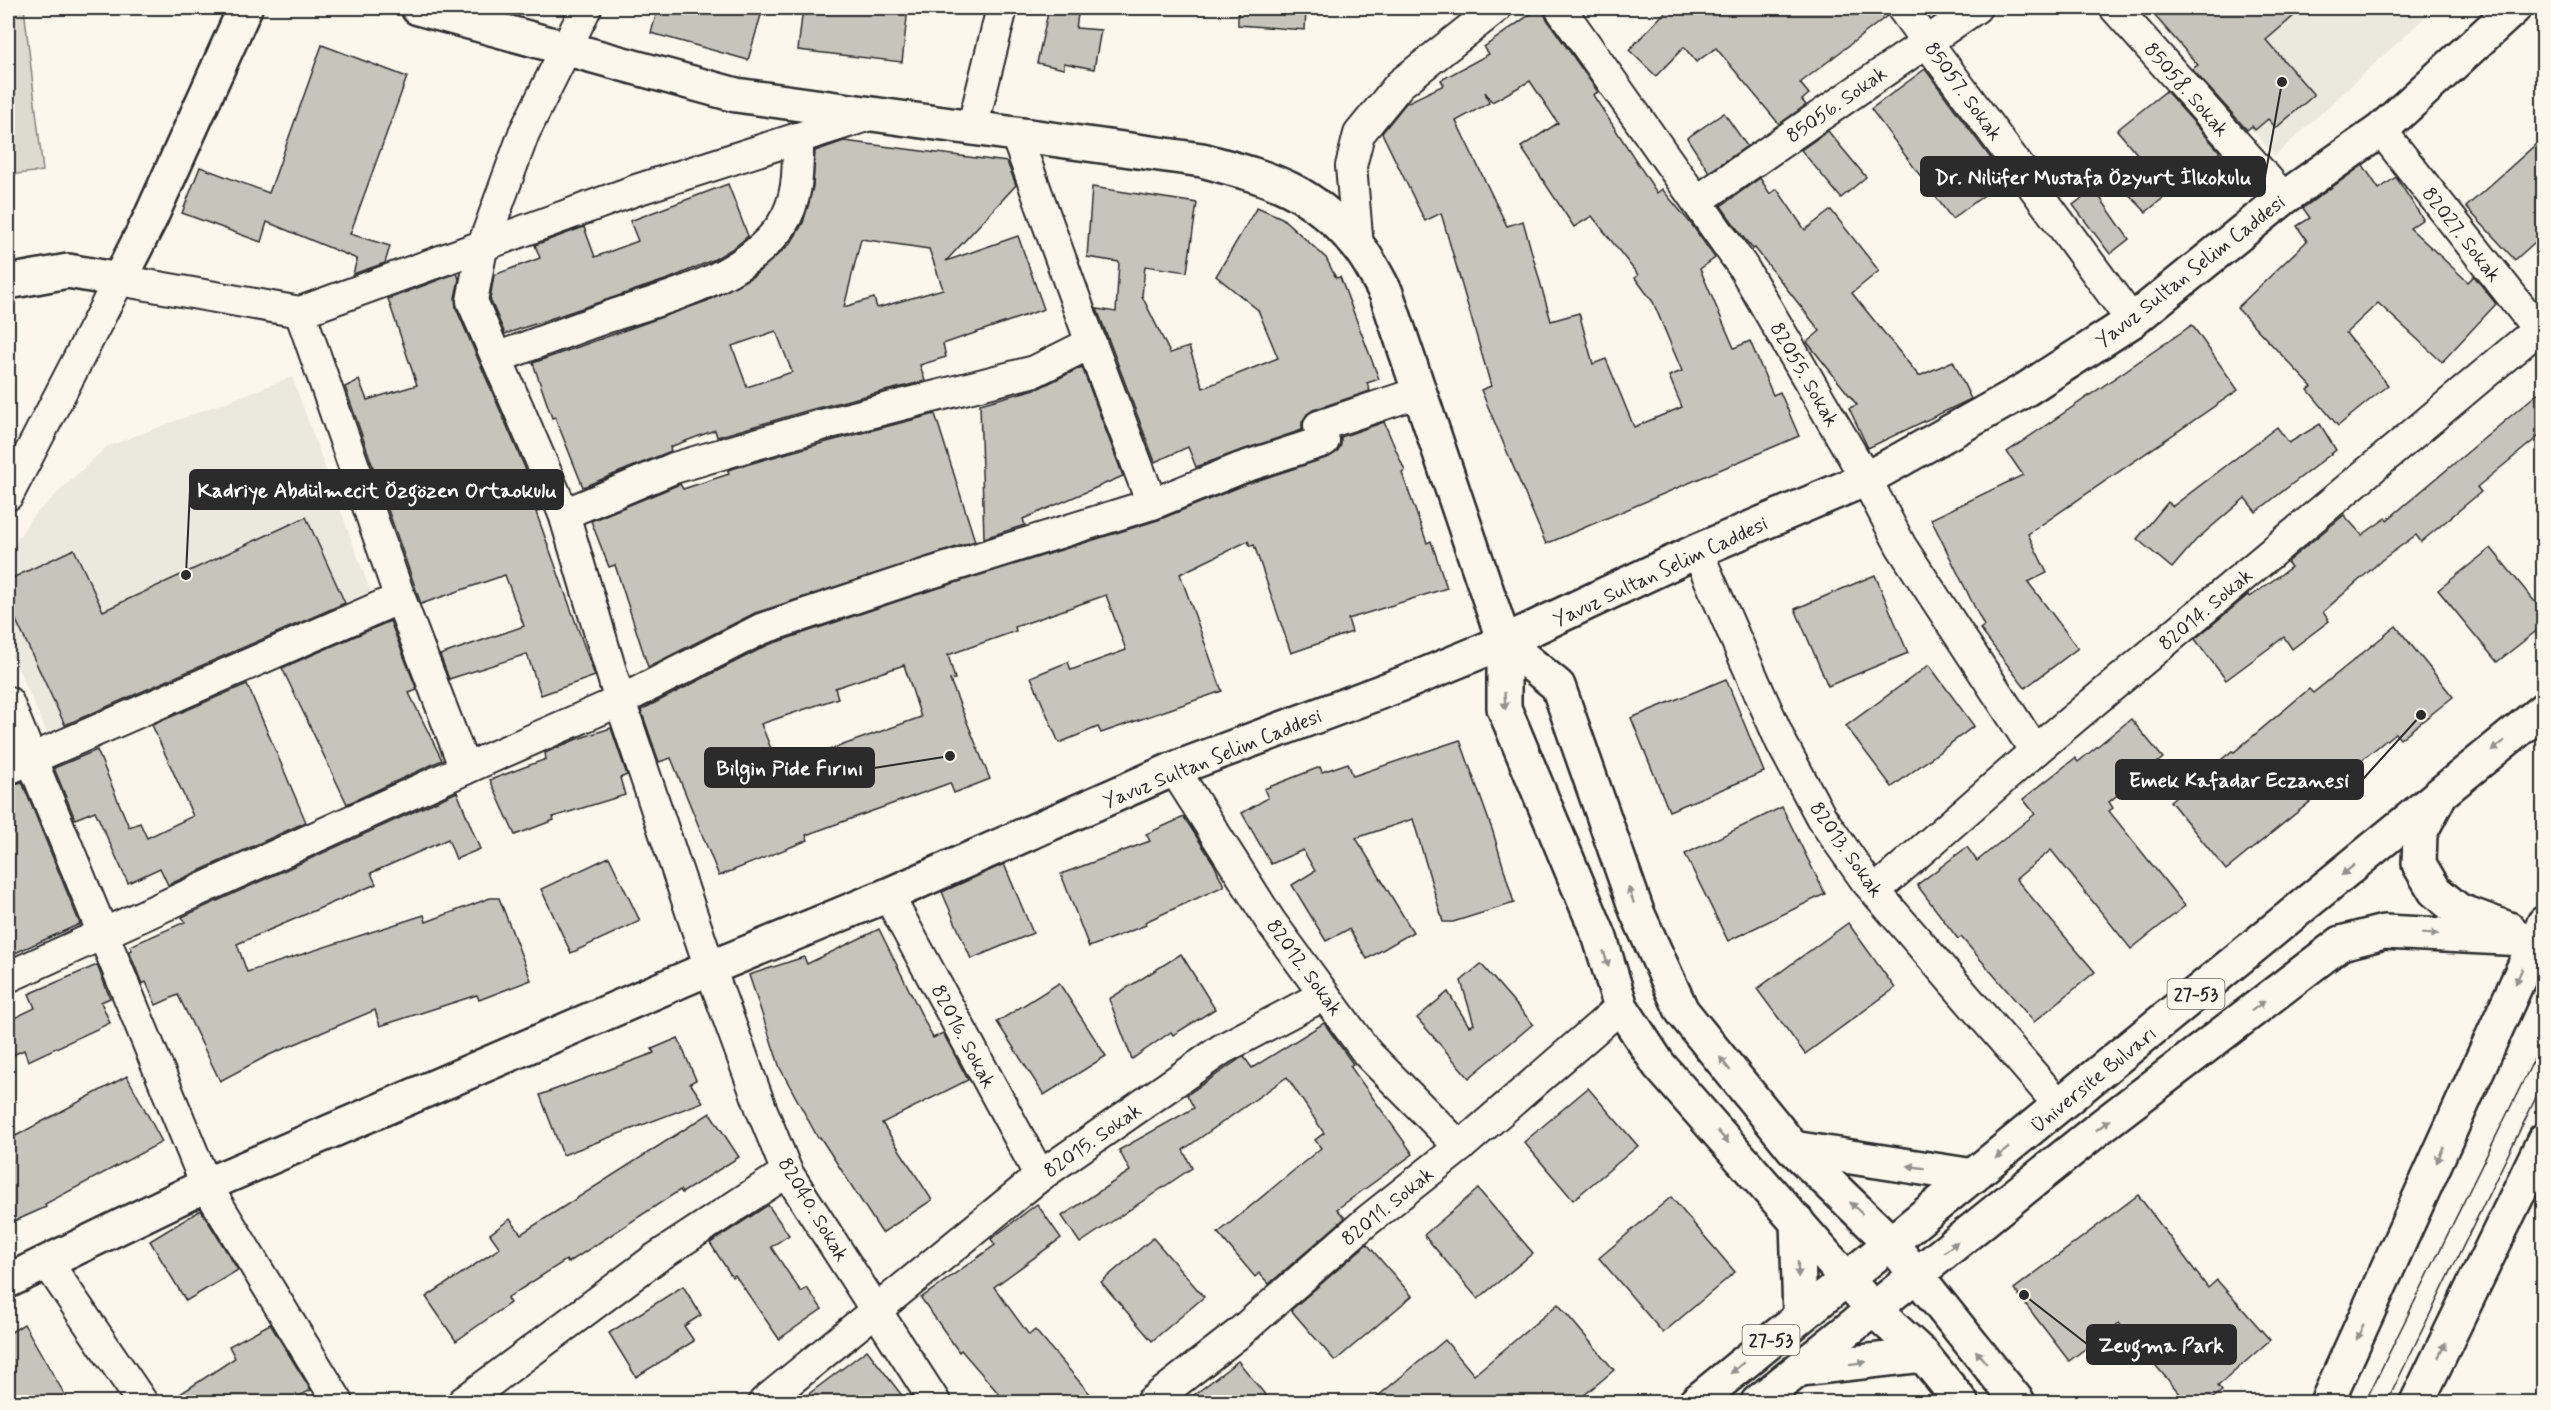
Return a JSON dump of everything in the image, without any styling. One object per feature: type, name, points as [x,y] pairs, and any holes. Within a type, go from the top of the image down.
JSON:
[{"type":"main road","points":[[8,282],[68,271],[119,280],[150,219],[245,8]]},
{"type":"main road","points":[[418,8],[736,95],[1202,160],[1259,176],[1290,188],[1323,209],[1358,247],[1386,293],[1504,642],[1504,708],[1600,938],[1621,1007],[1659,1065],[1847,1277],[1873,1310],[1923,1355],[1961,1402]]},
{"type":"main road","name":"Yavuz Sultan Selim Caddesi","points":[[8,1281],[206,1185],[710,968],[888,895],[1174,769],[1402,684],[1504,642],[1697,551],[1866,479],[2025,390],[2132,321],[2284,198],[2381,130],[2514,8]]},
{"type":"main road","points":[[1504,642],[1558,686],[1637,912],[1682,1011],[1793,1148],[1890,1242],[2018,1402]]},
{"type":"main road","name":"Üniversite Bulvarı","points":[[1696,1402],[2544,709]]},
{"type":"main road","points":[[2442,792],[2420,833],[2418,864],[2435,891],[2458,909],[2541,934]]},
{"type":"main road","points":[[1758,1402],[2103,1125],[2341,943],[2384,932],[2541,934]]},
{"type":"main road","points":[[2328,1402],[2541,934]]},
{"type":"main road","points":[[2417,1402],[2544,1140]]},
{"type":"main road","points":[[1793,1148],[1974,1176]]},
{"type":"main road","points":[[1797,1221],[1800,1316]]},
{"type":"main road","points":[[1800,1369],[1923,1355]]},
{"type":"street","name":"82040. Sokak","points":[[586,8],[524,133],[482,248],[472,302],[564,514],[620,701],[710,968],[787,1172],[935,1402]]},
{"type":"street","points":[[972,129],[1002,8]]},
{"type":"street","points":[[1358,247],[1351,166],[1359,134],[1400,84],[1496,8]]},
{"type":"street","name":"82055. Sokak","points":[[1560,8],[1743,267],[1866,479],[1901,546],[2035,751]]},
{"type":"street","name":"85057. Sokak","points":[[1902,8],[2132,321]]},
{"type":"street","name":"85056. Sokak","points":[[1697,201],[1976,8]]},
{"type":"street","name":"85058. Sokak","points":[[2115,8],[2284,198]]},
{"type":"street","points":[[8,490],[119,280],[300,312],[482,248],[636,190],[873,114]]},
{"type":"street","name":"82027. Sokak","points":[[2381,130],[2540,334]]},
{"type":"street","points":[[1016,135],[1152,504]]},
{"type":"street","points":[[497,357],[656,301],[736,268],[751,257],[781,226],[798,186],[798,138]]},
{"type":"street","points":[[300,312],[400,598],[465,769]]},
{"type":"street","name":"82014. Sokak","points":[[1875,891],[2035,751],[2540,334]]},
{"type":"street","points":[[564,514],[674,468],[818,426],[1035,371],[1091,343]]},
{"type":"street","points":[[8,977],[620,701],[761,629],[908,579],[1152,504],[1241,468],[1324,441],[1319,426],[1420,392]]},
{"type":"street","name":"82013. Sokak","points":[[1697,551],[1781,742],[1821,817],[1875,891],[2060,1106]]},
{"type":"street","points":[[20,764],[400,598]]},
{"type":"street","points":[[8,702],[20,764],[104,932],[206,1185],[338,1402]]},
{"type":"street","name":"82012. Sokak","points":[[1174,769],[1271,922],[1368,1054],[1460,1147]]},
{"type":"street","name":"82016. Sokak","points":[[888,895],[1040,1176]]},
{"type":"street","name":"82015. Sokak","points":[[764,1402],[1040,1176],[1222,1049],[1324,995]]},
{"type":"street","name":"82011. Sokak","points":[[1151,1402],[1238,1334],[1367,1221],[1460,1147],[1621,1007]]},
{"type":"street","points":[[463,1402],[656,1258],[787,1172]]},
{"type":"street","points":[[47,1262],[142,1402]]},
{"type":"shaded area","points":[[8,8],[24,8],[43,171],[8,175]]},
{"type":"shaded area","points":[[2145,8],[2435,8],[2275,156]]},
{"type":"shaded area","points":[[292,377],[372,596],[52,744],[8,646],[8,555],[31,518],[106,447]]},
{"type":"building","points":[[658,8],[763,8],[748,60],[651,33]]},
{"type":"building","points":[[803,8],[908,8],[902,62],[798,50]]},
{"type":"building","points":[[1049,8],[1079,8],[1076,28],[1101,30],[1094,69],[1064,63],[1064,69],[1037,63]]},
{"type":"building","points":[[1238,8],[1306,8],[1305,30],[1238,25]]},
{"type":"building","points":[[1539,8],[1543,8],[1546,18],[1598,92],[1593,95],[1657,193],[1662,189],[1692,225],[1715,258],[1700,269],[1734,348],[1750,341],[1773,395],[1780,392],[1799,436],[1546,544],[1481,390],[1491,386],[1441,213],[1425,221],[1382,133],[1406,103],[1444,85],[1441,80],[1489,54],[1484,47]],"holes":[[[1530,81],[1558,123],[1521,147],[1574,227],[1592,216],[1638,275],[1635,278],[1653,302],[1682,371],[1669,376],[1682,407],[1634,427],[1606,359],[1593,364],[1579,313],[1551,321],[1523,221],[1507,226],[1456,121],[1489,103],[1485,92],[1492,102]]]},
{"type":"building","points":[[1669,8],[1885,8],[1887,16],[1800,83],[1809,94],[1802,100],[1806,105],[1779,124],[1716,48],[1696,62],[1684,47],[1656,76],[1629,50]]},
{"type":"building","points":[[2148,8],[2303,8],[2266,40],[2314,95],[2276,128],[2268,119],[2255,130],[2252,126],[2247,130],[2192,69],[2198,65]]},
{"type":"building","points":[[322,45],[407,77],[350,234],[390,246],[385,263],[353,274],[357,259],[267,222],[261,242],[182,213],[200,167],[269,193]]},
{"type":"building","points":[[1925,69],[2006,179],[1952,219],[1871,109]]},
{"type":"building","points":[[2166,91],[2220,152],[2146,212],[2111,176],[2138,155],[2117,130]]},
{"type":"building","points":[[1724,113],[1747,146],[1709,172],[1687,138]]},
{"type":"building","points":[[1828,131],[1866,177],[1841,198],[1801,150]]},
{"type":"building","points":[[2544,137],[2544,234],[2515,260],[2466,207]]},
{"type":"building","points":[[844,141],[1007,162],[1016,185],[946,261],[1018,236],[1044,309],[943,344],[946,357],[920,365],[925,381],[813,409],[717,437],[715,430],[670,447],[671,451],[583,487],[555,417],[552,418],[533,363],[707,301],[754,276],[791,243],[803,223],[813,187],[815,151]],"holes":[[[861,239],[929,249],[943,289],[877,308],[874,298],[844,307]],[[776,331],[792,372],[747,387],[732,346]]]},
{"type":"building","points":[[2363,165],[2379,189],[2396,177],[2423,219],[2410,228],[2468,282],[2474,276],[2496,304],[2442,362],[2378,303],[2346,333],[2388,385],[2338,426],[2308,390],[2312,387],[2237,308],[2307,241],[2297,226],[2310,218],[2303,208]]},
{"type":"building","points":[[1760,178],[1770,194],[1777,189],[1805,230],[1831,210],[1879,271],[1852,293],[1919,376],[1953,361],[1971,399],[1868,448],[1849,408],[1857,405],[1807,342],[1820,331],[1755,248],[1753,249],[1743,237],[1721,206]]},
{"type":"building","points":[[728,184],[748,236],[735,247],[715,259],[671,278],[505,334],[490,299],[494,275],[540,258],[535,245],[584,227],[595,257],[638,241],[630,221]]},
{"type":"building","points":[[1092,187],[1197,203],[1187,272],[1145,266],[1142,296],[1170,353],[1189,347],[1203,388],[1278,358],[1258,310],[1216,276],[1257,207],[1282,218],[1326,258],[1336,278],[1340,277],[1379,379],[1367,383],[1370,391],[1313,410],[1302,422],[1302,430],[1196,467],[1188,447],[1155,462],[1097,309],[1116,312],[1119,262],[1087,257]]},
{"type":"building","points":[[2094,189],[2129,239],[2110,254],[2073,205]]},
{"type":"building","points":[[457,273],[459,279],[455,298],[456,308],[525,468],[540,511],[536,512],[595,676],[541,695],[527,654],[449,679],[440,655],[524,626],[505,575],[421,604],[345,387],[359,380],[367,400],[417,385],[388,299]]},
{"type":"building","points":[[2192,325],[2238,390],[2028,534],[2047,573],[2028,582],[2078,648],[2025,688],[1980,629],[1984,626],[1931,519],[2023,475],[2007,452]]},
{"type":"building","points":[[1082,367],[1123,476],[1023,519],[1025,525],[984,538],[980,404],[1039,388]]},
{"type":"building","points":[[2544,388],[2544,432],[2477,487],[2481,492],[2421,542],[2416,535],[2383,559],[2323,612],[2329,621],[2292,649],[2284,637],[2226,680],[2195,639],[2248,595],[2250,597],[2291,567],[2287,562],[2344,515],[2362,535],[2386,518],[2387,520]]},
{"type":"building","points":[[935,414],[975,541],[755,613],[648,667],[615,565],[609,567],[591,521],[680,484],[683,489],[729,474],[728,470]]},
{"type":"building","points":[[1384,422],[1405,471],[1402,473],[1427,543],[1431,541],[1447,588],[1348,619],[1352,632],[1291,653],[1254,545],[1250,546],[1248,541],[1180,574],[1222,691],[1101,733],[1098,727],[1059,743],[1031,677],[1068,662],[1071,670],[1126,650],[1106,595],[1015,627],[1016,631],[948,655],[955,679],[950,680],[990,779],[954,793],[950,783],[806,835],[808,840],[719,876],[671,758],[659,762],[641,710],[768,645],[913,596],[1158,520],[1247,484],[1329,457],[1337,452],[1341,445],[1341,437]],"holes":[[[904,665],[921,717],[779,768],[761,724],[838,698],[835,688]]]},
{"type":"building","points":[[2320,424],[2336,450],[2256,512],[2245,498],[2196,540],[2172,568],[2137,539],[2168,502],[2173,506],[2277,427],[2289,443]]},
{"type":"building","points":[[306,517],[345,603],[65,725],[8,603],[8,580],[74,549],[103,611]]},
{"type":"building","points":[[2491,548],[2544,613],[2544,625],[2497,662],[2438,590]]},
{"type":"building","points":[[1875,575],[1908,653],[1828,686],[1795,609]]},
{"type":"building","points":[[390,621],[417,690],[409,693],[442,760],[347,804],[282,668]]},
{"type":"building","points":[[2396,626],[2453,697],[2400,739],[2395,733],[2226,870],[2170,801],[2232,751],[2234,752],[2309,689],[2313,693]]},
{"type":"building","points":[[1929,665],[1974,726],[1892,787],[1846,726]]},
{"type":"building","points":[[1726,679],[1764,772],[1669,811],[1631,718]]},
{"type":"building","points":[[247,684],[306,822],[168,885],[160,868],[128,883],[95,811],[75,819],[54,768],[97,750],[129,827],[140,823],[147,838],[193,816],[152,725]]},
{"type":"building","points":[[2131,719],[2163,758],[2109,802],[2113,808],[2109,811],[2185,906],[2131,949],[2051,850],[2016,879],[2095,972],[2034,1022],[1961,937],[1958,939],[1917,885],[1967,847],[1977,861],[2035,814],[2023,799],[2075,758],[2078,762]]},
{"type":"building","points":[[611,728],[627,775],[620,778],[625,795],[553,817],[554,820],[515,835],[490,780],[546,759],[545,753],[577,739]]},
{"type":"building","points":[[1460,740],[1493,832],[1514,903],[1453,922],[1443,922],[1413,819],[1356,838],[1413,932],[1367,959],[1349,929],[1326,941],[1292,885],[1315,871],[1303,850],[1271,864],[1242,813],[1268,798],[1264,789],[1320,767],[1322,772],[1348,763],[1353,776]]},
{"type":"building","points":[[22,782],[80,924],[8,956],[8,786]]},
{"type":"building","points":[[457,792],[480,849],[456,859],[448,839],[371,873],[376,884],[237,944],[247,972],[424,915],[426,922],[490,898],[499,898],[531,980],[479,1000],[477,995],[380,1026],[375,1010],[269,1055],[220,1081],[178,995],[156,1005],[146,982],[142,984],[129,951],[132,950],[130,946],[185,922],[182,917]]},
{"type":"building","points":[[1782,807],[1825,894],[1728,941],[1685,854]]},
{"type":"building","points":[[1184,817],[1214,864],[1224,886],[1145,922],[1146,925],[1089,947],[1061,874],[1150,841],[1146,834]]},
{"type":"building","points":[[609,857],[640,921],[571,953],[541,889]]},
{"type":"building","points":[[1004,864],[1033,933],[971,959],[942,892]]},
{"type":"building","points":[[1848,923],[1895,988],[1805,1054],[1757,989]]},
{"type":"building","points":[[879,929],[933,1038],[943,1033],[968,1080],[882,1123],[932,1200],[882,1233],[820,1137],[818,1138],[780,1068],[749,975],[804,957],[807,964]]},
{"type":"building","points":[[1181,954],[1215,1009],[1173,1035],[1171,1032],[1132,1059],[1109,999]]},
{"type":"building","points":[[1481,964],[1533,1024],[1469,1078],[1417,1018],[1448,992],[1469,1026],[1474,1024],[1461,981]]},
{"type":"building","points":[[97,965],[110,998],[101,1002],[110,1023],[28,1061],[24,1050],[8,1057],[8,1021],[35,1008],[29,994]]},
{"type":"building","points":[[1059,983],[1106,1056],[1044,1095],[997,1022]]},
{"type":"building","points":[[1324,1023],[1353,1064],[1350,1066],[1413,1154],[1337,1209],[1345,1218],[1269,1284],[1259,1273],[1255,1277],[1218,1233],[1321,1148],[1315,1140],[1324,1133],[1287,1077],[1183,1150],[1192,1168],[1080,1243],[1062,1216],[1130,1171],[1119,1150],[1194,1108],[1187,1095],[1241,1058],[1244,1057],[1252,1068]]},
{"type":"building","points":[[678,1038],[696,1080],[690,1083],[703,1102],[563,1155],[540,1095],[654,1053],[652,1049]]},
{"type":"building","points":[[127,1076],[162,1142],[45,1204],[46,1207],[8,1224],[8,1140]]},
{"type":"building","points":[[1588,1088],[1638,1146],[1573,1200],[1524,1142]]},
{"type":"building","points":[[710,1113],[739,1157],[682,1193],[680,1190],[568,1263],[566,1260],[507,1298],[510,1303],[456,1341],[426,1297],[500,1248],[490,1234],[510,1219],[521,1234]]},
{"type":"building","points":[[1478,1189],[1533,1253],[1478,1299],[1424,1235]]},
{"type":"building","points":[[2138,1195],[2208,1288],[2217,1280],[2270,1340],[2218,1386],[2222,1391],[2208,1402],[2187,1402],[2119,1323],[2069,1361],[2014,1289]]},
{"type":"building","points":[[1671,1197],[1735,1272],[1663,1333],[1599,1258]]},
{"type":"building","points":[[1037,1204],[1061,1238],[994,1287],[1029,1335],[1035,1330],[1097,1402],[1006,1402],[961,1350],[959,1352],[921,1298],[995,1245],[991,1239]]},
{"type":"building","points":[[768,1205],[789,1235],[771,1247],[801,1292],[807,1288],[822,1309],[779,1339],[735,1275],[732,1277],[710,1243]]},
{"type":"building","points":[[201,1210],[238,1270],[186,1301],[150,1241]]},
{"type":"building","points":[[1153,1238],[1204,1297],[1152,1341],[1101,1282]]},
{"type":"building","points":[[1367,1244],[1412,1296],[1335,1361],[1291,1310]]},
{"type":"building","points":[[683,1286],[701,1315],[684,1326],[694,1341],[636,1377],[609,1333]]},
{"type":"building","points":[[1558,1304],[1614,1370],[1576,1402],[1371,1402],[1445,1340],[1474,1375]]},
{"type":"building","points":[[24,1324],[69,1402],[8,1402],[8,1334]]},
{"type":"building","points":[[270,1324],[311,1390],[288,1402],[168,1402],[235,1358],[229,1346]]},
{"type":"building","points":[[867,1350],[907,1402],[798,1402]]},
{"type":"building","points":[[1238,1361],[1271,1402],[1185,1402]]},
{"type":"tram line","points":[[2365,1402],[2544,1039]]},
{"type":"tram line","points":[[2387,1402],[2544,1081]]},
{"type":"place","name":"Dr. Nilüfer Mustafa Özyurt İlkokulu","points":[[2282,82]]},
{"type":"place","name":"Kadriye Abdülmecit Özgözen Ortaokulu","points":[[186,575]]},
{"type":"place","name":"Emek Kafadar Eczanesi","points":[[2421,715]]},
{"type":"place","name":"Bilgin Pide Fırını","points":[[950,756]]},
{"type":"place","name":"Zeugma Park","points":[[2024,1295]]}]
